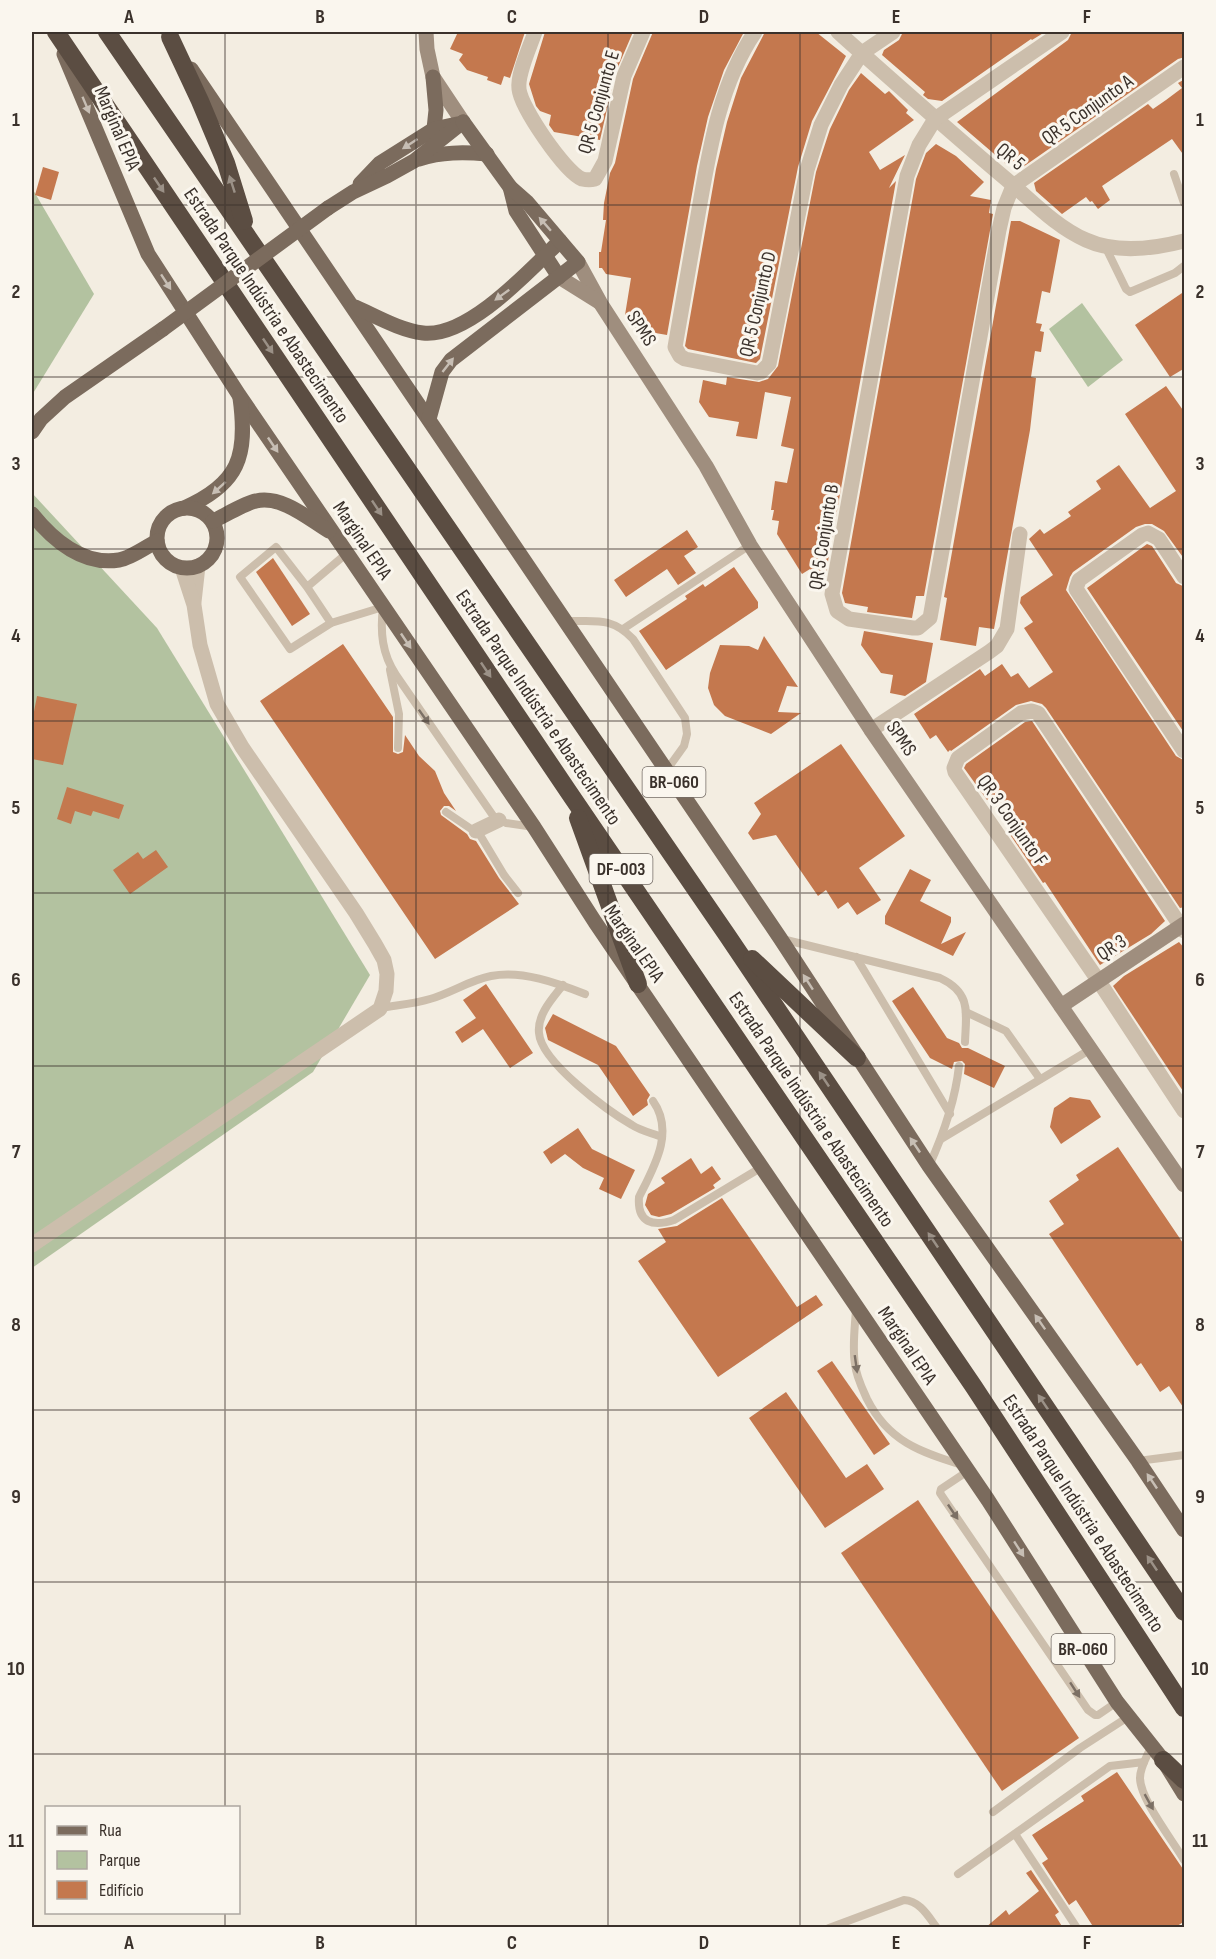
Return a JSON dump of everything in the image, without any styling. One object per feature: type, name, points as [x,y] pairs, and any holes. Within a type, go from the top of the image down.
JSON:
[{"type":"highway","name":"Estrada Parque Indústria e Abastecimento","points":[[56,32],[568,791],[974,1387],[1185,1708]]},
{"type":"highway","name":"Estrada Parque Indústria e Abastecimento","points":[[107,32],[727,935],[1185,1612]]},
{"type":"highway","points":[[168,34],[226,163],[250,240]]},
{"type":"highway","points":[[568,791],[639,984]]},
{"type":"highway","points":[[727,935],[857,1058]]},
{"type":"highway","points":[[1157,1754],[1185,1780]]},
{"type":"main road","name":"Marginal EPIA","points":[[56,32],[148,254],[346,554],[534,827],[595,922],[966,1468],[1117,1702],[1185,1794]]},
{"type":"main road","name":"BR-060","points":[[168,34],[780,938],[929,1166],[1185,1530]]},
{"type":"main road","points":[[434,77],[436,110],[434,129]]},
{"type":"main road","points":[[353,192],[380,163],[434,129],[463,122]]},
{"type":"main road","points":[[429,419],[442,372],[451,360],[578,262],[528,202],[510,187],[463,122]]},
{"type":"main road","points":[[32,432],[40,419],[65,397],[163,329],[328,208],[353,192],[414,161],[463,122]]},
{"type":"main road","points":[[414,161],[432,155],[487,154]]},
{"type":"main road","points":[[510,187],[516,211],[559,277]]},
{"type":"main road","points":[[526,273],[532,251],[528,230]]},
{"type":"main road","points":[[353,306],[410,330],[439,333],[458,326],[509,291],[560,241]]},
{"type":"main road","points":[[184,508],[195,509],[205,514],[213,521],[217,534],[216,547],[209,559],[190,567],[170,563],[161,554],[157,542],[158,530],[164,519],[173,512],[208,498],[229,479],[238,460],[243,439],[239,395]]},
{"type":"main road","points":[[213,521],[256,501],[276,502],[292,508],[334,535]]},
{"type":"main road","points":[[32,514],[67,548],[93,559],[120,560],[157,542]]},
{"type":"street","points":[[426,32],[427,49],[434,77],[463,122]]},
{"type":"street","name":"QR 5 Conjunto E","points":[[535,32],[519,82],[521,100],[558,156],[580,178],[590,180],[596,179],[605,161],[624,76],[643,32]]},
{"type":"street","name":"QR 5 Conjunto D","points":[[755,32],[724,97],[709,151],[675,347],[680,356],[685,359],[757,373],[769,364],[807,170],[829,108],[862,53]]},
{"type":"street","name":"QR 5","points":[[838,32],[935,119],[1071,233],[1087,241],[1125,249],[1148,248],[1185,241]]},
{"type":"street","points":[[862,53],[893,32]]},
{"type":"street","points":[[935,119],[1062,32]]},
{"type":"street","name":"QR 5 Conjunto A","points":[[1013,186],[1185,67]]},
{"type":"street","name":"QR 5 Conjunto B","points":[[935,119],[919,145],[907,176],[832,594],[837,610],[849,619],[918,628],[930,618],[999,230],[1004,208],[1013,186]]},
{"type":"street","name":"SPMS","points":[[578,262],[602,304],[706,466],[750,545],[871,730],[1185,1185]]},
{"type":"street","name":"SPMS","points":[[559,277],[602,304]]},
{"type":"street","points":[[871,730],[989,652],[1003,638],[1010,617],[1020,534]]},
{"type":"street","points":[[1185,577],[1159,539],[1148,534],[1142,535],[1079,580],[1076,589],[1185,751]]},
{"type":"street","points":[[32,1245],[380,1009],[386,991],[387,974],[384,960],[356,913],[242,747],[217,704],[200,645],[190,567]]},
{"type":"street","name":"QR 3 Conjunto F","points":[[1184,927],[1038,713],[1032,711],[1021,713],[958,758],[954,768],[1185,1111]]},
{"type":"street","points":[[476,831],[499,820]]},
{"type":"street","name":"QR 3","points":[[1061,1006],[1098,980],[1184,927]]},
{"type":"lane","points":[[1174,174],[1185,202]]},
{"type":"lane","points":[[1105,246],[1127,291],[1175,273],[1185,266]]},
{"type":"lane","points":[[623,629],[750,545]]},
{"type":"lane","points":[[331,623],[276,547],[240,577],[290,649],[331,623],[383,607],[380,631],[399,714],[398,748]]},
{"type":"lane","points":[[307,587],[346,554]]},
{"type":"lane","points":[[566,621],[609,622],[623,629],[633,639],[685,718],[687,734],[684,746],[666,771]]},
{"type":"lane","points":[[389,664],[490,812],[499,820],[534,827]]},
{"type":"lane","points":[[446,812],[476,831],[518,893]]},
{"type":"lane","points":[[780,938],[940,978],[950,983],[965,1001],[964,1042]]},
{"type":"lane","points":[[856,957],[950,1114]]},
{"type":"lane","points":[[380,1009],[426,1000],[491,976],[516,975],[563,985],[585,994]]},
{"type":"lane","points":[[563,985],[543,1012],[539,1025],[539,1035],[543,1046],[556,1065],[609,1110],[635,1127],[662,1137]]},
{"type":"lane","points":[[966,1012],[1006,1031],[1040,1079]]},
{"type":"lane","points":[[941,1139],[1091,1049]]},
{"type":"lane","points":[[929,1166],[950,1114],[956,1092],[958,1066]]},
{"type":"lane","points":[[652,1101],[663,1121],[662,1137],[654,1168],[639,1197],[641,1212],[646,1220],[661,1225],[674,1220],[762,1167]]},
{"type":"lane","points":[[856,1306],[855,1364],[861,1386],[872,1407],[889,1431],[905,1443],[926,1454],[966,1468]]},
{"type":"lane","points":[[1138,1461],[1185,1455]]},
{"type":"lane","points":[[966,1468],[941,1489],[940,1493],[1088,1710],[1098,1715],[1117,1702]]},
{"type":"lane","points":[[993,1812],[1128,1716]]},
{"type":"lane","points":[[958,1874],[1110,1766],[1144,1762],[1157,1754]]},
{"type":"lane","points":[[1144,1762],[1140,1775],[1141,1786],[1147,1800],[1185,1860]]},
{"type":"lane","points":[[1015,1834],[1077,1928]]},
{"type":"lane","points":[[829,1928],[904,1900],[913,1900],[937,1928]]},
{"type":"green space","points":[[32,188],[94,294],[32,395]]},
{"type":"green space","points":[[1082,303],[1123,360],[1088,387],[1049,329]]},
{"type":"green space","points":[[32,493],[157,628],[370,975],[313,1072],[32,1268]]},
{"type":"building","points":[[458,32],[525,32],[510,78],[504,76],[501,85],[487,80],[488,77],[467,70],[459,60],[463,54],[450,49]]},
{"type":"building","points":[[545,32],[633,32],[615,74],[600,140],[554,132],[549,125],[551,115],[540,111],[536,106],[529,84]]},
{"type":"building","points":[[653,32],[744,32],[724,70],[708,117],[667,335],[638,330],[625,315],[631,278],[606,274],[602,268],[599,268],[599,252],[601,252],[606,220],[603,220],[604,203],[610,173],[615,163],[633,79]]},
{"type":"building","points":[[765,32],[816,32],[846,56],[812,121],[798,167],[760,359],[756,363],[688,349],[685,346],[716,169],[727,122],[741,78]]},
{"type":"building","points":[[903,32],[1045,32],[1031,39],[942,101],[928,99],[923,95],[925,92],[882,55],[884,50],[899,40]]},
{"type":"building","points":[[1072,32],[1185,32],[1185,57],[1178,59],[1023,167],[1007,165],[957,122],[1068,40]]},
{"type":"building","points":[[861,73],[885,94],[889,91],[908,110],[906,113],[914,120],[869,152],[880,170],[905,155],[889,188],[896,181],[825,578],[815,576],[810,569],[802,574],[777,534],[779,521],[772,520],[775,481],[787,483],[794,449],[781,446],[791,397],[765,392],[757,439],[736,436],[739,422],[709,417],[699,402],[703,380],[726,385],[727,377],[759,382],[768,379],[778,366],[816,172],[830,129],[849,90]]},
{"type":"building","points":[[1185,79],[1185,157],[1172,139],[1102,186],[1110,200],[1098,209],[1086,197],[1062,214],[1036,191],[1034,183],[1148,104],[1153,109],[1182,88],[1178,83]]},
{"type":"building","points":[[936,144],[956,156],[984,182],[970,196],[991,200],[989,213],[993,214],[924,596],[916,596],[912,618],[867,612],[868,607],[845,603],[842,593],[916,179],[926,153]]},
{"type":"building","points":[[43,167],[59,172],[51,200],[35,195]]},
{"type":"building","points":[[1011,221],[1020,221],[1060,240],[1050,293],[1042,291],[1036,323],[1042,324],[1040,331],[1044,332],[1041,352],[1035,351],[1031,377],[1036,378],[1030,430],[994,629],[979,627],[976,646],[940,640],[947,598],[944,597]]},
{"type":"building","points":[[1185,291],[1185,368],[1170,377],[1135,325]]},
{"type":"building","points":[[1166,386],[1185,413],[1185,560],[1164,531],[1152,524],[1145,524],[1136,527],[1073,572],[1066,590],[1176,756],[1185,761],[1185,907],[1180,908],[1042,704],[1031,701],[1016,705],[948,752],[936,735],[930,739],[914,714],[980,669],[985,676],[1002,664],[1011,677],[1018,673],[1029,688],[1053,672],[1024,628],[1033,622],[1020,603],[1021,597],[1053,575],[1029,539],[1040,529],[1044,534],[1071,516],[1068,512],[1101,489],[1096,481],[1119,465],[1150,508],[1176,491],[1125,414]]},
{"type":"building","points":[[687,530],[698,547],[684,556],[696,573],[678,585],[667,569],[626,597],[614,580]]},
{"type":"building","points":[[1147,544],[1152,546],[1176,583],[1185,587],[1185,734],[1087,588]]},
{"type":"building","points":[[273,558],[310,614],[292,626],[256,572]]},
{"type":"building","points":[[734,567],[758,602],[758,608],[666,670],[639,631],[687,599],[685,596],[703,584],[705,587]]},
{"type":"building","points":[[864,631],[933,643],[926,682],[905,696],[890,693],[893,675],[881,673],[861,645]]},
{"type":"building","points":[[764,636],[798,687],[787,686],[778,712],[801,713],[771,734],[725,716],[714,705],[708,688],[710,673],[720,645],[749,646],[758,650]]},
{"type":"building","points":[[343,644],[393,717],[393,752],[398,754],[403,752],[405,735],[419,756],[435,771],[444,793],[456,811],[449,806],[444,806],[440,811],[441,815],[467,834],[470,839],[476,841],[499,878],[519,904],[435,959],[260,701]]},
{"type":"building","points":[[37,696],[77,704],[63,765],[32,759],[32,722]]},
{"type":"building","points":[[1032,721],[1165,921],[1151,934],[1100,965],[1045,882],[1043,883],[1009,833],[1013,830],[990,797],[987,800],[964,768],[966,764],[1025,722]]},
{"type":"building","points":[[841,744],[905,836],[859,868],[881,900],[857,915],[848,902],[838,909],[826,890],[818,896],[776,835],[753,840],[748,833],[761,814],[754,803]]},
{"type":"building","points":[[67,787],[124,805],[119,819],[93,811],[91,816],[75,811],[71,824],[57,819]]},
{"type":"building","points":[[156,850],[168,867],[130,894],[113,870],[138,852],[143,859]]},
{"type":"building","points":[[910,869],[931,880],[920,901],[951,917],[941,944],[966,932],[953,956],[885,924],[885,916]]},
{"type":"building","points":[[1179,942],[1185,949],[1185,1094],[1113,986],[1124,976]]},
{"type":"building","points":[[486,984],[533,1053],[510,1068],[483,1029],[462,1043],[455,1032],[476,1018],[463,1000]]},
{"type":"building","points":[[913,987],[947,1038],[959,1043],[962,1048],[968,1048],[1005,1066],[994,1088],[964,1074],[965,1064],[962,1061],[954,1062],[952,1069],[930,1058],[892,1001]]},
{"type":"building","points":[[553,1014],[616,1046],[650,1095],[647,1100],[648,1105],[633,1116],[598,1065],[548,1040],[545,1028]]},
{"type":"building","points":[[1070,1097],[1090,1100],[1101,1117],[1061,1144],[1050,1127],[1054,1108]]},
{"type":"building","points":[[578,1128],[592,1149],[635,1170],[621,1199],[599,1189],[604,1178],[583,1168],[565,1154],[551,1164],[543,1152]]},
{"type":"building","points":[[1118,1147],[1185,1246],[1185,1410],[1169,1386],[1160,1392],[1141,1363],[1137,1366],[1049,1234],[1064,1224],[1049,1201],[1079,1180],[1076,1175]]},
{"type":"building","points":[[691,1158],[701,1174],[712,1166],[721,1179],[713,1185],[715,1188],[671,1214],[659,1217],[651,1215],[645,1205],[648,1194],[665,1183],[661,1178]]},
{"type":"building","points":[[722,1198],[797,1307],[816,1295],[823,1305],[718,1377],[638,1261],[666,1242],[658,1229],[677,1226]]},
{"type":"building","points":[[832,1361],[890,1444],[874,1455],[817,1371]]},
{"type":"building","points":[[786,1392],[846,1478],[867,1464],[884,1489],[825,1528],[749,1418]]},
{"type":"building","points":[[918,1500],[1079,1738],[1002,1791],[841,1553]]},
{"type":"building","points":[[1117,1772],[1185,1872],[1185,1921],[1174,1928],[1094,1928],[1076,1900],[1069,1905],[1042,1863],[1048,1859],[1032,1835],[1084,1801],[1081,1796]]},
{"type":"building","points":[[1031,1870],[1059,1912],[1055,1915],[1063,1928],[985,1928],[1006,1910],[1009,1915],[1039,1891],[1026,1873]]}]
